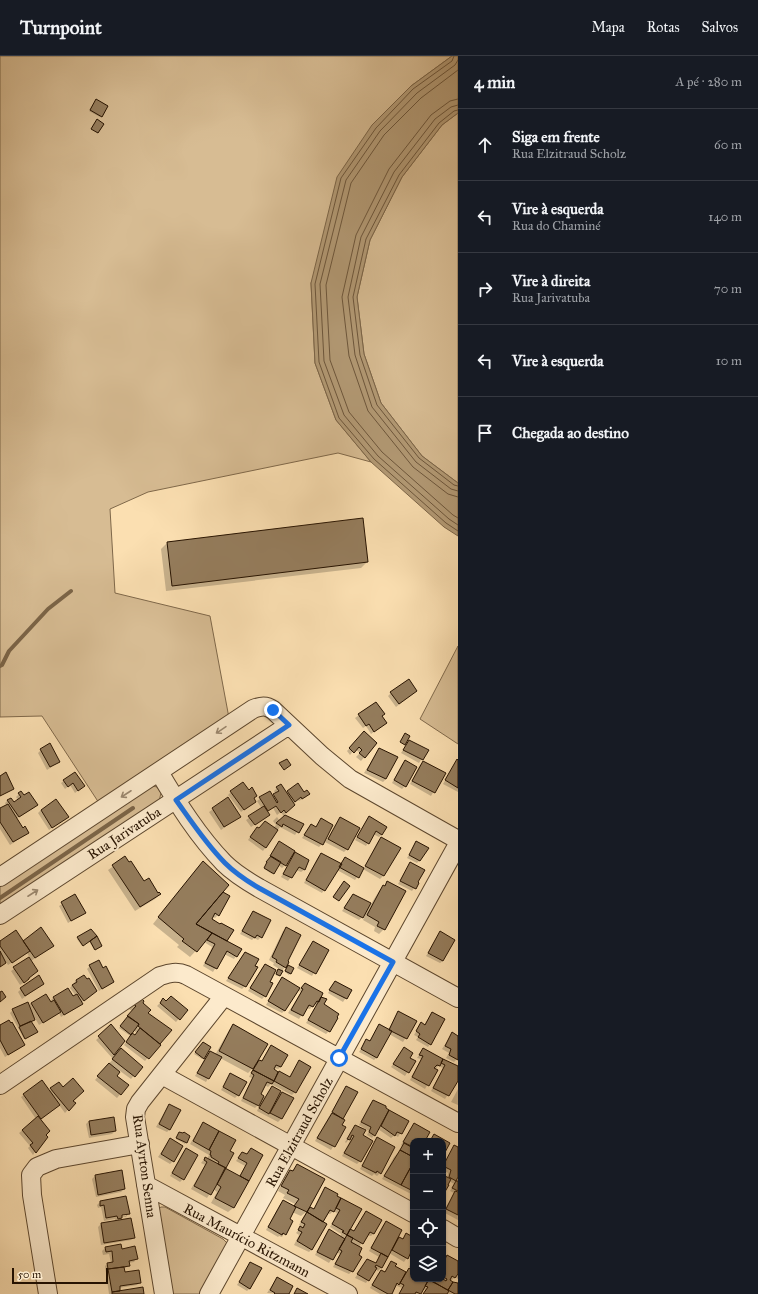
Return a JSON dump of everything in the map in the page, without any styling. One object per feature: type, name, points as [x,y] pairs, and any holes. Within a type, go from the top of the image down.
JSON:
[{"type":"street","points":[[0,877],[253,709],[262,706],[269,707],[322,756],[350,779],[458,840]]},
{"type":"street","name":"Rua Jarivatuba","points":[[0,914],[289,725]]},
{"type":"street","points":[[159,772],[176,800],[209,846],[225,863],[242,877],[259,888],[458,998]]},
{"type":"street","name":"Rua Elzitraud Scholz","points":[[209,1294],[458,844]]},
{"type":"street","points":[[0,1085],[160,976],[179,972],[458,1123]]},
{"type":"street","name":"Rua Ayrton Senna","points":[[164,1294],[146,1185],[136,1109],[224,996]]},
{"type":"street","points":[[162,1075],[290,1147],[410,1211]]},
{"type":"street","points":[[48,1294],[31,1184],[32,1176],[37,1167],[56,1159],[140,1144]]},
{"type":"street","name":"Rua Maurício Ritzmann","points":[[146,1185],[348,1294]]},
{"type":"street","points":[[446,1231],[458,1238]]},
{"type":"shaded area","points":[[0,56],[452,56],[411,86],[311,283],[315,363],[336,420],[371,462],[338,453],[148,492],[110,509],[115,593],[210,616],[229,718],[99,803],[42,716],[0,717]]},
{"type":"shaded area","points":[[458,113],[458,483],[422,456],[381,403],[364,354],[357,297],[370,240],[402,177],[442,125]]},
{"type":"shaded area","points":[[458,646],[458,744],[420,719]]},
{"type":"shaded area","points":[[153,786],[157,787],[161,793],[159,801],[0,906],[0,884]]},
{"type":"shaded area","points":[[165,1207],[223,1239],[227,1243],[226,1249],[200,1294],[169,1294],[158,1209]]},
{"type":"water","points":[[452,56],[458,56],[458,113],[442,125],[402,177],[370,240],[357,297],[364,354],[381,403],[422,456],[458,483],[458,536],[444,527],[371,462],[336,420],[315,363],[311,283],[337,177],[372,125],[411,86]]},
{"type":"building","points":[[96,99],[108,106],[102,117],[90,110]]},
{"type":"building","points":[[97,119],[104,124],[98,133],[91,129]]},
{"type":"building","points":[[363,518],[368,562],[172,586],[167,542]]},
{"type":"building","points":[[409,679],[417,691],[399,704],[390,692]]},
{"type":"building","points":[[376,702],[385,714],[382,716],[387,723],[374,732],[369,724],[366,726],[358,714]]},
{"type":"building","points":[[364,731],[377,743],[365,758],[359,753],[362,750],[359,747],[354,753],[349,748]]},
{"type":"building","points":[[405,733],[410,736],[405,745],[400,742]]},
{"type":"building","points":[[409,740],[429,750],[423,760],[403,750]]},
{"type":"building","points":[[50,743],[60,762],[50,767],[40,749]]},
{"type":"building","points":[[379,748],[398,757],[386,779],[367,770]]},
{"type":"building","points":[[287,759],[291,765],[284,770],[279,763]]},
{"type":"building","points":[[457,759],[458,760],[458,788],[445,780]]},
{"type":"building","points":[[405,760],[417,767],[406,787],[394,780]]},
{"type":"building","points":[[423,761],[446,773],[435,793],[412,781]]},
{"type":"building","points":[[6,772],[14,789],[0,796],[0,776]]},
{"type":"building","points":[[75,772],[85,786],[78,791],[73,783],[68,787],[63,780]]},
{"type":"building","points":[[243,782],[249,790],[252,787],[257,796],[254,798],[256,802],[244,810],[230,791]]},
{"type":"building","points":[[298,783],[304,792],[307,790],[310,794],[302,799],[301,797],[295,802],[287,791]]},
{"type":"building","points":[[281,784],[295,805],[286,813],[284,810],[281,813],[276,806],[268,811],[259,797],[270,791],[277,803],[278,802],[273,794],[279,791],[276,787]]},
{"type":"building","points":[[21,791],[24,795],[29,792],[38,805],[19,817],[7,800],[11,798],[14,802],[21,797],[18,793]]},
{"type":"building","points":[[228,797],[241,817],[224,827],[212,808]]},
{"type":"building","points":[[56,799],[69,817],[52,828],[41,810]]},
{"type":"building","points":[[8,804],[23,828],[25,826],[29,833],[13,842],[0,822],[0,808]]},
{"type":"building","points":[[264,806],[270,815],[255,825],[248,816]]},
{"type":"building","points":[[285,815],[304,824],[299,833],[283,824],[282,827],[276,823]]},
{"type":"building","points":[[369,816],[387,827],[382,835],[376,831],[369,844],[357,837]]},
{"type":"building","points":[[340,817],[360,828],[348,850],[328,839]]},
{"type":"building","points":[[321,818],[333,825],[323,845],[304,835],[311,824],[316,827]]},
{"type":"building","points":[[265,821],[278,830],[266,848],[250,837],[257,827],[259,828]]},
{"type":"building","points":[[381,837],[401,848],[384,876],[365,866]]},
{"type":"building","points":[[279,841],[295,851],[286,866],[270,856]]},
{"type":"building","points":[[416,841],[429,848],[420,861],[409,855]]},
{"type":"building","points":[[295,852],[309,860],[305,870],[299,867],[292,878],[283,874]]},
{"type":"building","points":[[321,853],[342,864],[325,891],[306,880]]},
{"type":"building","points":[[125,856],[129,862],[131,861],[144,881],[149,878],[158,893],[159,892],[161,894],[140,907],[112,865]]},
{"type":"building","points":[[271,856],[281,862],[274,874],[264,868],[266,862]]},
{"type":"building","points":[[345,857],[364,868],[359,878],[339,867]]},
{"type":"building","points":[[203,861],[229,885],[196,924],[212,933],[197,952],[182,941],[184,939],[158,917]]},
{"type":"building","points":[[410,862],[425,870],[416,889],[400,881]]},
{"type":"building","points":[[344,881],[350,886],[339,901],[333,897]]},
{"type":"building","points":[[387,881],[406,891],[385,930],[377,926],[379,922],[367,915],[383,885],[385,886]]},
{"type":"building","points":[[223,892],[230,896],[219,916],[215,913],[212,919],[234,930],[227,941],[196,924]]},
{"type":"building","points":[[75,894],[86,913],[71,921],[61,902]]},
{"type":"building","points":[[353,894],[371,903],[363,918],[344,908]]},
{"type":"building","points":[[253,911],[271,920],[262,938],[257,935],[255,938],[242,931]]},
{"type":"building","points":[[41,927],[54,946],[35,958],[23,941]]},
{"type":"building","points":[[286,927],[301,935],[286,968],[276,962],[277,960],[272,957]]},
{"type":"building","points":[[91,929],[97,936],[83,946],[77,937]]},
{"type":"building","points":[[16,930],[30,951],[12,963],[0,946],[0,941]]},
{"type":"building","points":[[440,931],[455,940],[443,961],[428,953]]},
{"type":"building","points":[[212,933],[242,949],[237,957],[227,951],[217,969],[205,963],[215,944],[207,940]]},
{"type":"building","points":[[97,936],[102,946],[95,950],[90,941]]},
{"type":"building","points":[[313,941],[329,950],[316,974],[299,965]]},
{"type":"building","points":[[0,951],[6,963],[0,967]]},
{"type":"building","points":[[245,952],[259,959],[255,966],[258,967],[246,987],[228,978]]},
{"type":"building","points":[[29,957],[38,971],[24,983],[13,967]]},
{"type":"building","points":[[99,960],[103,968],[106,966],[114,982],[102,989],[89,965]]},
{"type":"building","points":[[265,964],[276,970],[270,982],[273,983],[266,997],[250,988]]},
{"type":"building","points":[[288,965],[294,968],[291,974],[285,971]]},
{"type":"building","points":[[278,969],[283,971],[280,976],[276,974]]},
{"type":"building","points":[[39,975],[44,984],[25,996],[20,988]]},
{"type":"building","points":[[84,975],[87,979],[89,978],[97,991],[84,1001],[72,985],[77,982],[76,980]]},
{"type":"building","points":[[282,977],[300,988],[285,1011],[268,1001]]},
{"type":"building","points":[[335,981],[352,990],[347,999],[329,990]]},
{"type":"building","points":[[305,983],[323,993],[319,1002],[317,1001],[313,1007],[309,1005],[303,1016],[291,1010],[303,989],[301,988]]},
{"type":"building","points":[[68,988],[73,996],[77,994],[83,1004],[64,1015],[53,997]]},
{"type":"building","points":[[2,991],[6,997],[0,1002],[0,992]]},
{"type":"building","points":[[46,994],[51,1002],[54,1000],[61,1012],[43,1023],[31,1003]]},
{"type":"building","points":[[171,996],[188,1010],[180,1020],[160,1003],[163,998],[166,1001]]},
{"type":"building","points":[[321,997],[327,999],[324,1004],[339,1014],[330,1032],[308,1020]]},
{"type":"building","points":[[141,998],[144,1001],[143,1003],[151,1010],[148,1013],[172,1030],[160,1044],[138,1026],[139,1024],[127,1016],[136,1006],[133,1004]]},
{"type":"building","points":[[28,1002],[35,1020],[20,1026],[12,1009]]},
{"type":"building","points":[[398,1011],[417,1021],[407,1039],[389,1030]]},
{"type":"building","points":[[432,1012],[445,1019],[431,1045],[418,1037],[420,1034],[416,1031],[421,1022],[425,1025]]},
{"type":"building","points":[[128,1016],[139,1024],[131,1035],[120,1026]]},
{"type":"building","points":[[9,1020],[11,1023],[12,1022],[25,1045],[8,1055],[0,1040],[0,1025]]},
{"type":"building","points":[[31,1021],[38,1032],[25,1039],[19,1027]]},
{"type":"building","points":[[111,1024],[125,1041],[114,1055],[98,1036]]},
{"type":"building","points":[[233,1024],[268,1044],[253,1069],[219,1051]]},
{"type":"building","points":[[379,1024],[392,1031],[377,1058],[361,1049],[366,1039],[370,1041]]},
{"type":"building","points":[[140,1028],[161,1045],[149,1059],[126,1042],[132,1033],[135,1035]]},
{"type":"building","points":[[452,1032],[458,1036],[458,1060],[449,1055],[451,1049],[445,1046]]},
{"type":"building","points":[[203,1042],[211,1047],[204,1059],[195,1052]]},
{"type":"building","points":[[271,1045],[288,1055],[281,1067],[276,1065],[274,1069],[278,1072],[274,1081],[253,1070],[259,1060],[262,1061]]},
{"type":"building","points":[[404,1047],[413,1053],[410,1058],[416,1061],[409,1073],[393,1064]]},
{"type":"building","points":[[121,1048],[143,1067],[135,1077],[112,1059]]},
{"type":"building","points":[[423,1048],[443,1059],[440,1066],[437,1065],[434,1068],[438,1070],[429,1086],[412,1077],[423,1056],[419,1055]]},
{"type":"building","points":[[210,1051],[222,1057],[209,1079],[197,1073]]},
{"type":"building","points":[[443,1059],[458,1066],[458,1081],[449,1096],[433,1088],[445,1065],[441,1063]]},
{"type":"building","points":[[299,1060],[311,1067],[296,1093],[274,1081],[279,1071],[290,1077]]},
{"type":"building","points":[[109,1063],[120,1072],[117,1076],[129,1085],[121,1095],[97,1076]]},
{"type":"building","points":[[253,1070],[274,1081],[272,1084],[267,1082],[261,1094],[264,1096],[259,1106],[243,1098],[254,1075],[251,1073]]},
{"type":"building","points":[[230,1073],[247,1082],[239,1096],[223,1087]]},
{"type":"building","points":[[73,1078],[84,1091],[73,1101],[76,1103],[69,1111],[50,1088],[59,1082],[63,1087]]},
{"type":"building","points":[[42,1080],[60,1105],[41,1119],[23,1094]]},
{"type":"building","points":[[272,1086],[281,1091],[269,1114],[259,1108]]},
{"type":"building","points":[[346,1086],[358,1092],[343,1119],[332,1112]]},
{"type":"building","points":[[282,1092],[294,1098],[282,1119],[270,1113]]},
{"type":"building","points":[[373,1100],[386,1106],[389,1110],[375,1136],[369,1132],[371,1127],[361,1122]]},
{"type":"building","points":[[169,1104],[181,1110],[170,1130],[159,1124]]},
{"type":"building","points":[[389,1110],[409,1121],[402,1134],[397,1132],[395,1136],[381,1126]]},
{"type":"building","points":[[332,1113],[345,1120],[342,1125],[346,1127],[335,1147],[317,1138]]},
{"type":"building","points":[[38,1116],[50,1131],[46,1135],[48,1137],[36,1153],[30,1145],[33,1143],[22,1130]]},
{"type":"building","points":[[114,1117],[116,1131],[91,1135],[89,1121]]},
{"type":"building","points":[[203,1122],[219,1131],[209,1150],[193,1141]]},
{"type":"building","points":[[414,1123],[430,1132],[427,1138],[410,1138],[410,1146],[403,1142]]},
{"type":"building","points":[[355,1125],[366,1130],[363,1135],[373,1141],[361,1162],[344,1153],[354,1136],[352,1135],[350,1140],[347,1139]]},
{"type":"building","points":[[219,1131],[236,1140],[230,1151],[234,1153],[226,1168],[218,1164],[219,1162],[211,1157],[211,1151],[209,1150]]},
{"type":"building","points":[[179,1132],[184,1132],[190,1136],[187,1143],[176,1138]]},
{"type":"building","points":[[434,1134],[441,1138],[432,1138]]},
{"type":"building","points":[[377,1137],[395,1147],[381,1174],[377,1171],[376,1173],[362,1166]]},
{"type":"building","points":[[170,1138],[183,1146],[174,1162],[161,1154]]},
{"type":"building","points":[[446,1141],[450,1143],[446,1150]]},
{"type":"building","points":[[404,1143],[410,1146],[410,1155],[400,1150]]},
{"type":"building","points":[[454,1145],[458,1147],[458,1177],[456,1181],[449,1177],[451,1170],[446,1168],[446,1160]]},
{"type":"building","points":[[186,1148],[198,1155],[184,1180],[172,1173]]},
{"type":"building","points":[[251,1148],[263,1155],[249,1181],[240,1176],[247,1163],[238,1158],[242,1152],[247,1154]]},
{"type":"building","points":[[400,1150],[410,1155],[410,1168],[401,1185],[384,1176]]},
{"type":"building","points":[[205,1157],[226,1168],[211,1195],[194,1186],[207,1162],[204,1160]]},
{"type":"building","points":[[297,1164],[325,1179],[307,1212],[294,1206],[299,1199],[287,1193],[289,1190],[281,1186],[290,1170],[293,1171]]},
{"type":"building","points":[[225,1168],[249,1181],[234,1208],[215,1198],[221,1187],[217,1184]]},
{"type":"building","points":[[410,1168],[410,1190],[401,1185]]},
{"type":"building","points":[[122,1170],[125,1189],[98,1195],[95,1175]]},
{"type":"building","points":[[446,1176],[451,1179],[446,1190]]},
{"type":"building","points":[[456,1181],[458,1181],[458,1191],[452,1188]]},
{"type":"building","points":[[325,1187],[338,1194],[337,1196],[341,1198],[334,1212],[330,1210],[323,1222],[307,1212],[310,1207],[314,1209]]},
{"type":"building","points":[[455,1191],[458,1192],[458,1215],[446,1209]]},
{"type":"building","points":[[126,1196],[130,1214],[122,1215],[122,1218],[118,1219],[117,1216],[106,1218],[104,1205],[100,1206],[100,1201]]},
{"type":"building","points":[[341,1198],[362,1209],[347,1235],[342,1232],[344,1231],[332,1224],[340,1210],[336,1208]]},
{"type":"building","points":[[283,1200],[296,1207],[290,1219],[293,1221],[286,1235],[283,1233],[282,1235],[268,1227]]},
{"type":"building","points":[[366,1211],[382,1220],[374,1234],[370,1232],[363,1244],[347,1235],[350,1229],[354,1231]]},
{"type":"building","points":[[307,1212],[327,1224],[312,1250],[297,1241],[302,1232],[298,1230],[300,1226],[303,1228],[305,1224],[301,1222]]},
{"type":"building","points":[[131,1218],[135,1238],[104,1243],[101,1223]]},
{"type":"building","points":[[386,1221],[402,1230],[388,1257],[371,1248]]},
{"type":"building","points":[[329,1229],[345,1239],[333,1260],[317,1252]]},
{"type":"building","points":[[406,1233],[410,1235],[410,1254],[408,1259],[392,1250],[399,1237],[403,1239]]},
{"type":"building","points":[[347,1235],[353,1238],[351,1242],[362,1248],[359,1255],[362,1257],[353,1272],[335,1264],[342,1251],[339,1249]]},
{"type":"building","points":[[121,1244],[122,1249],[135,1246],[138,1259],[129,1261],[130,1266],[108,1269],[107,1263],[113,1262],[112,1251],[106,1252],[105,1247]]},
{"type":"building","points":[[381,1253],[388,1257],[382,1268],[376,1265],[375,1267],[377,1268],[369,1281],[357,1274],[367,1259],[376,1263]]},
{"type":"building","points":[[447,1255],[458,1261],[458,1274],[455,1278],[452,1276],[450,1280],[453,1282],[448,1290],[433,1282],[446,1282]]},
{"type":"building","points":[[391,1261],[397,1264],[395,1266],[406,1272],[399,1285],[397,1283],[392,1294],[388,1294],[372,1285],[381,1270],[385,1272]]},
{"type":"building","points":[[250,1262],[262,1268],[250,1289],[239,1282]]},
{"type":"building","points":[[124,1267],[125,1272],[139,1270],[141,1283],[120,1286],[120,1291],[112,1292],[108,1269]]},
{"type":"building","points":[[409,1268],[410,1282],[427,1282],[421,1294],[416,1292],[415,1294],[399,1294],[404,1285],[400,1283]]},
{"type":"building","points":[[277,1277],[293,1286],[289,1294],[274,1294],[275,1293],[270,1290]]},
{"type":"building","points":[[427,1282],[434,1282],[449,1291],[447,1294],[423,1294],[428,1287],[425,1286]]},
{"type":"building","points":[[453,1282],[458,1283],[458,1294],[448,1290]]},
{"type":"building","points":[[143,1287],[144,1294],[112,1294],[112,1292]]},
{"type":"building","points":[[297,1288],[308,1294],[294,1294]]},
{"type":"waterway","points":[[0,666],[2,665],[9,651],[48,609],[71,591]]},
{"type":"waterway","points":[[0,898],[133,808]]},
{"type":"route","points":[[273,710],[289,725],[176,800],[209,846],[225,863],[242,877],[259,888],[393,962],[339,1058]]}]
